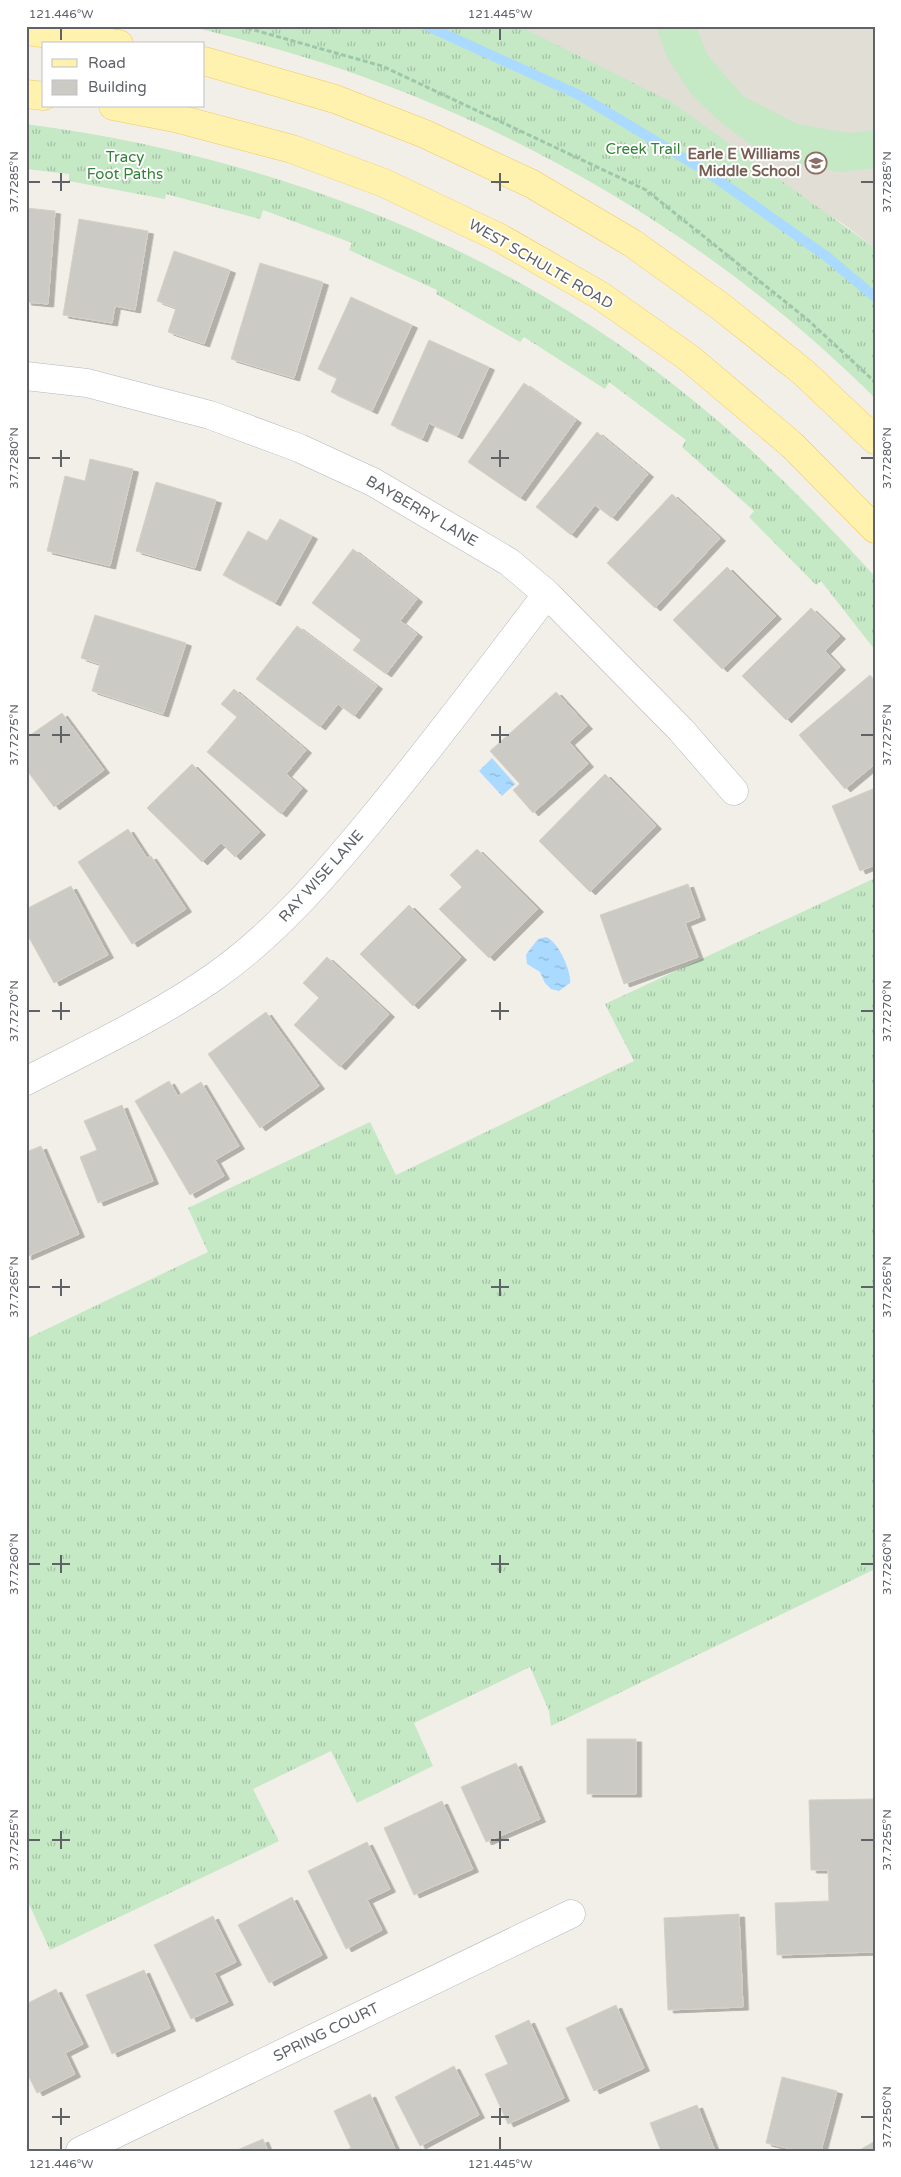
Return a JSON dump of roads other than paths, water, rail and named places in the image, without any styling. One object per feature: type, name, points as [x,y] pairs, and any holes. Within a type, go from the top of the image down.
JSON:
[{"type":"main road","points":[[26,31],[104,42]]},
{"type":"main road","points":[[205,61],[335,99],[424,134],[532,184],[632,243],[720,306],[803,372],[875,440]]},
{"type":"main road","points":[[26,94],[42,96]]},
{"type":"main road","name":"WEST SCHULTE ROAD","points":[[123,108],[175,118],[292,149],[384,183],[500,238],[601,296],[689,358],[792,445],[875,529]]},
{"type":"street","name":"BAYBERRY LANE","points":[[26,376],[87,382],[210,415],[298,448],[373,482],[501,557],[547,594],[681,730],[734,791]]},
{"type":"street","name":"RAY WISE LANE","points":[[26,1081],[158,1012],[215,976],[286,917],[328,873],[412,771],[547,594]]},
{"type":"street","name":"SPRING COURT","points":[[80,2151],[110,2144],[571,1914]]},
{"type":"water","points":[[492,758],[515,784],[502,796],[479,771]]},
{"type":"water","points":[[546,937],[555,944],[569,971],[570,983],[559,991],[551,989],[545,983],[540,972],[527,964],[526,955],[528,952],[538,939]]},
{"type":"waterway","points":[[427,26],[579,95],[707,172],[826,256],[875,297]]},
{"type":"place","name":"Earle E Williams Middle School","points":[[816,163]]},
{"type":"park label","name":"Creek Trail","points":[[643,149]]},
{"type":"park label","name":"Tracy Foot Paths","points":[[125,166]]}]
